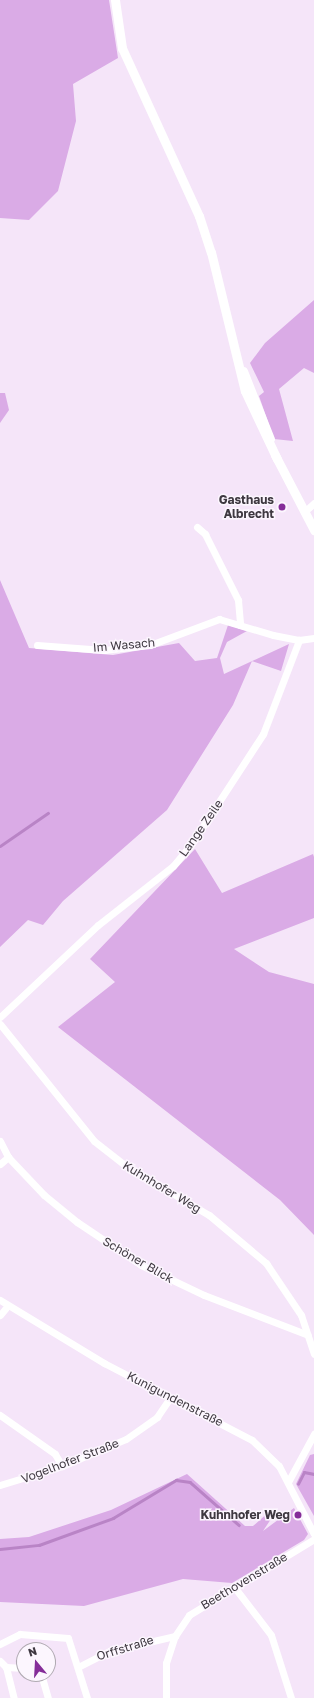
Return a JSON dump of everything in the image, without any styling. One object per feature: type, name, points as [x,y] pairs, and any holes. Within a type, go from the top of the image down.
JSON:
[{"type":"street","points":[[115,0],[122,48],[188,191],[211,252],[236,357],[254,416],[314,530]]},
{"type":"street","points":[[236,357],[257,402],[277,459]]},
{"type":"street","points":[[304,512],[314,503]]},
{"type":"street","points":[[197,527],[205,534],[238,600],[240,625]]},
{"type":"street","name":"Im Wasach","points":[[37,645],[104,650],[143,646],[172,640],[198,625],[219,619],[299,640]]},
{"type":"street","points":[[299,640],[314,638]]},
{"type":"street","name":"Lange Zeile","points":[[0,1017],[98,925],[173,866],[190,846],[263,734],[299,640]]},
{"type":"street","name":"Kuhnhofer Weg","points":[[0,1024],[94,1141],[125,1165],[209,1215],[266,1263],[286,1288],[308,1335],[314,1354]]},
{"type":"street","name":"Schöner Blick","points":[[0,1141],[8,1157],[71,1217],[141,1265],[204,1295],[308,1335]]},
{"type":"street","points":[[0,1164],[8,1157]]},
{"type":"street","name":"Kunigundenstraße","points":[[0,1300],[104,1363],[252,1440],[273,1459],[288,1482],[314,1534]]},
{"type":"street","name":"Vogelhofer Straße","points":[[0,1485],[62,1466],[140,1431],[157,1417],[170,1398]]},
{"type":"street","points":[[0,1415],[55,1454],[62,1466]]},
{"type":"street","points":[[288,1482],[305,1454],[314,1434]]},
{"type":"street","points":[[305,1454],[314,1451]]},
{"type":"street","name":"Beethovenstraße","points":[[166,1698],[166,1663],[175,1636],[189,1615],[314,1539]]},
{"type":"street","points":[[235,1588],[271,1635],[291,1698]]},
{"type":"street","points":[[0,1644],[12,1635],[68,1638],[87,1698]]},
{"type":"street","name":"Orffstraße","points":[[78,1667],[110,1651],[175,1636]]},
{"type":"street","points":[[0,1661],[6,1667],[14,1698]]},
{"type":"street","points":[[6,1667],[16,1668]]},
{"type":"street","points":[[43,1682],[48,1698]]},
{"type":"shaded area","points":[[0,0],[109,0],[118,58],[73,84],[76,121],[58,191],[29,220],[0,218]]},
{"type":"shaded area","points":[[314,300],[314,373],[304,368],[279,389],[293,441],[274,439],[259,396],[264,392],[250,363],[265,343]]},
{"type":"shaded area","points":[[0,393],[5,393],[9,410],[0,423]]},
{"type":"shaded area","points":[[0,580],[29,648],[113,655],[179,643],[195,661],[217,658],[228,625],[247,631],[227,642],[220,658],[224,674],[252,661],[233,705],[167,810],[63,901],[43,925],[28,920],[0,947]]},
{"type":"shaded area","points":[[289,644],[281,671],[252,661]]},
{"type":"shaded area","points":[[195,849],[222,893],[313,854],[314,857],[314,918],[234,949],[269,972],[314,984],[314,1235],[280,1200],[58,1027],[115,982],[90,959]]},
{"type":"shaded area","points":[[314,1454],[314,1516],[296,1484],[310,1455]]},
{"type":"shaded area","points":[[187,1474],[245,1526],[253,1526],[269,1512],[273,1516],[263,1531],[294,1508],[308,1534],[304,1540],[232,1583],[183,1579],[84,1606],[0,1602],[0,1539],[29,1537],[111,1510]]},
{"type":"waterway","points":[[0,846],[48,813]]},
{"type":"waterway","points":[[298,1484],[304,1472],[314,1474]]},
{"type":"waterway","points":[[0,1549],[39,1545],[113,1518],[176,1480],[190,1482],[239,1525]]},
{"type":"place","name":"Gasthaus Albrecht","points":[[282,507]]},
{"type":"place","name":"Kuhnhofer Weg","points":[[298,1515]]}]
